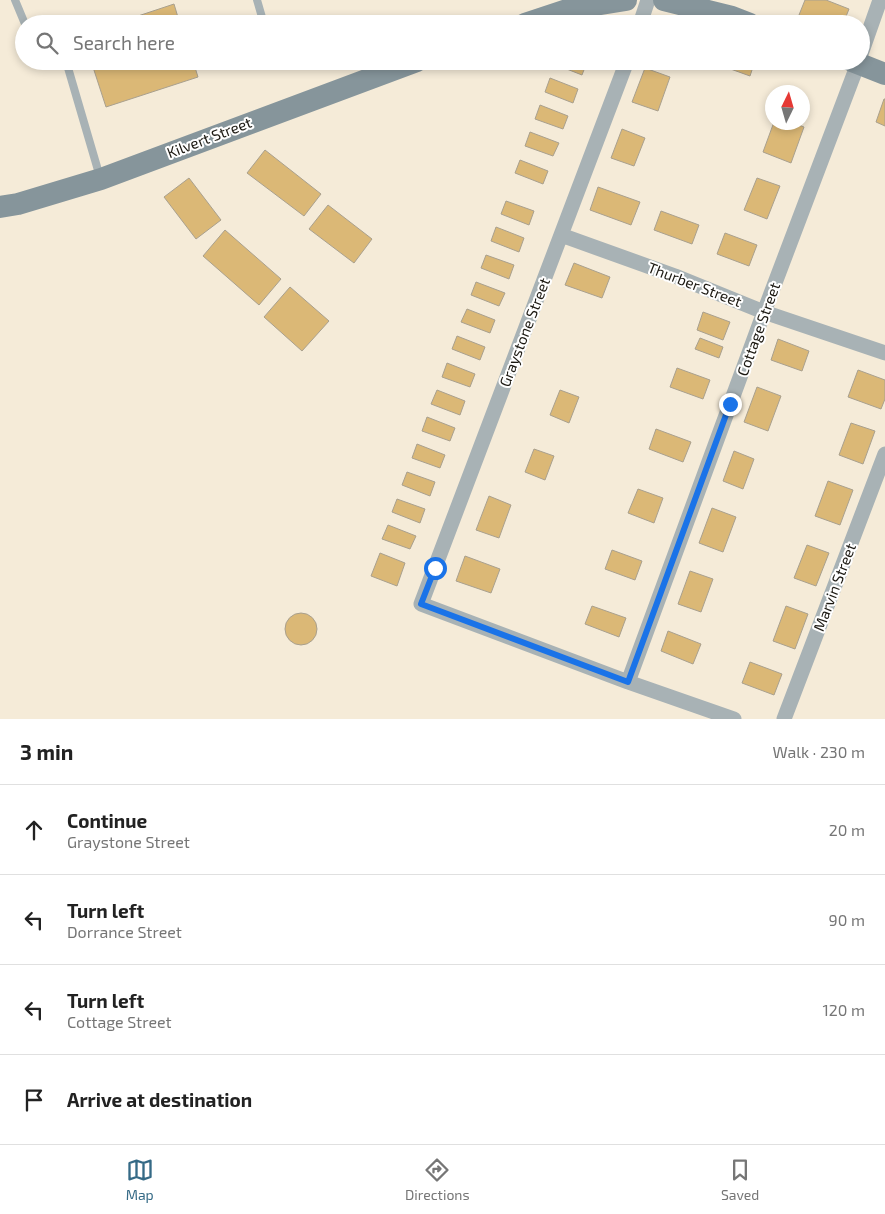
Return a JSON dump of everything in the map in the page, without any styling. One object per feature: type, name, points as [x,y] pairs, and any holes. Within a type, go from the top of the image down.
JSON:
[{"type":"street","points":[[552,15],[570,9],[626,0]]},
{"type":"street","points":[[643,15],[648,0]]},
{"type":"street","points":[[664,0],[724,15]]},
{"type":"street","name":"Cottage Street","points":[[870,26],[880,0]]},
{"type":"street","points":[[870,66],[885,74]]},
{"type":"street","name":"Kilvert Street","points":[[0,207],[18,204],[101,179],[393,70]]},
{"type":"street","name":"Graystone Street","points":[[624,70],[421,604],[628,682]]},
{"type":"street","name":"Cottage Street","points":[[628,682],[853,70]]},
{"type":"street","name":"Thurber Street","points":[[561,235],[675,276],[764,312],[885,353]]},
{"type":"street","name":"Marvin Street","points":[[784,719],[885,454]]},
{"type":"street","points":[[628,682],[734,719]]},
{"type":"lane","points":[[14,0],[21,15]]},
{"type":"lane","points":[[257,0],[261,15]]},
{"type":"lane","points":[[69,70],[101,179]]},
{"type":"building","points":[[805,0],[826,0],[849,9],[847,15],[799,15]]},
{"type":"building","points":[[174,4],[177,15],[141,15]]},
{"type":"building","points":[[94,70],[196,70],[198,77],[106,107]]},
{"type":"building","points":[[569,70],[584,70],[582,75]]},
{"type":"building","points":[[644,70],[651,70],[670,77],[658,111],[632,102]]},
{"type":"building","points":[[733,70],[752,70],[750,76]]},
{"type":"building","points":[[550,78],[578,89],[573,103],[545,92]]},
{"type":"building","points":[[885,99],[885,126],[876,122]]},
{"type":"building","points":[[540,105],[568,116],[563,129],[535,119]]},
{"type":"building","points":[[622,129],[645,138],[634,166],[611,158]]},
{"type":"building","points":[[771,130],[803,130],[791,163],[763,152]]},
{"type":"building","points":[[530,132],[559,143],[553,156],[525,146]]},
{"type":"building","points":[[265,150],[321,194],[304,216],[247,173]]},
{"type":"building","points":[[520,160],[548,171],[543,184],[515,173]]},
{"type":"building","points":[[189,178],[221,220],[196,239],[164,197]]},
{"type":"building","points":[[757,178],[780,186],[767,219],[744,210]]},
{"type":"building","points":[[598,187],[640,202],[631,225],[590,210]]},
{"type":"building","points":[[506,201],[534,211],[529,225],[501,214]]},
{"type":"building","points":[[328,205],[372,239],[354,263],[309,229]]},
{"type":"building","points":[[661,211],[699,225],[692,244],[654,230]]},
{"type":"building","points":[[496,227],[524,238],[519,252],[491,241]]},
{"type":"building","points":[[225,230],[281,279],[259,305],[203,256]]},
{"type":"building","points":[[725,233],[757,245],[749,266],[717,254]]},
{"type":"building","points":[[486,255],[514,265],[509,279],[481,268]]},
{"type":"building","points":[[574,263],[610,277],[602,298],[565,285]]},
{"type":"building","points":[[476,282],[505,293],[499,306],[471,295]]},
{"type":"building","points":[[290,287],[329,321],[302,351],[264,317]]},
{"type":"building","points":[[467,309],[495,320],[490,333],[461,322]]},
{"type":"building","points":[[703,312],[730,322],[723,340],[697,330]]},
{"type":"building","points":[[457,336],[485,347],[480,360],[452,349]]},
{"type":"building","points":[[700,338],[723,347],[719,358],[695,349]]},
{"type":"building","points":[[778,339],[809,351],[802,371],[771,360]]},
{"type":"building","points":[[447,363],[475,374],[470,387],[442,377]]},
{"type":"building","points":[[677,368],[710,380],[703,399],[670,387]]},
{"type":"building","points":[[858,370],[885,380],[885,399],[881,409],[848,397]]},
{"type":"building","points":[[757,387],[781,396],[768,431],[744,422]]},
{"type":"building","points":[[437,390],[465,401],[460,415],[431,404]]},
{"type":"building","points":[[560,390],[579,397],[569,423],[550,415]]},
{"type":"building","points":[[427,417],[455,428],[450,441],[422,431]]},
{"type":"building","points":[[851,423],[875,431],[863,464],[839,455]]},
{"type":"building","points":[[656,429],[691,442],[683,462],[649,449]]},
{"type":"building","points":[[417,444],[445,455],[440,468],[412,458]]},
{"type":"building","points":[[534,449],[554,456],[545,480],[525,472]]},
{"type":"building","points":[[734,451],[754,459],[743,489],[723,481]]},
{"type":"building","points":[[407,472],[435,482],[430,496],[402,485]]},
{"type":"building","points":[[828,481],[853,490],[840,525],[815,516]]},
{"type":"building","points":[[638,489],[663,498],[654,523],[628,513]]},
{"type":"building","points":[[489,496],[511,505],[499,538],[476,530]]},
{"type":"building","points":[[397,499],[425,509],[420,523],[392,512]]},
{"type":"building","points":[[712,508],[736,517],[723,552],[699,543]]},
{"type":"building","points":[[388,525],[416,536],[410,549],[382,539]]},
{"type":"building","points":[[807,545],[829,553],[816,586],[794,578]]},
{"type":"building","points":[[612,550],[642,561],[635,580],[605,569]]},
{"type":"building","points":[[380,553],[405,563],[397,586],[371,576]]},
{"type":"building","points":[[465,556],[500,569],[491,593],[456,581]]},
{"type":"building","points":[[690,571],[713,579],[701,612],[678,604]]},
{"type":"building","points":[[592,606],[626,618],[619,637],[585,624]]},
{"type":"building","points":[[786,606],[808,614],[795,649],[773,641]]},
{"type":"building","points":[[301,613],[313,617],[317,629],[313,641],[301,645],[289,641],[285,629],[289,617]]},
{"type":"building","points":[[668,631],[701,644],[693,664],[661,651]]},
{"type":"building","points":[[750,662],[782,674],[774,695],[742,683]]},
{"type":"route","points":[[435,568],[421,604],[628,682],[730,404]]}]
